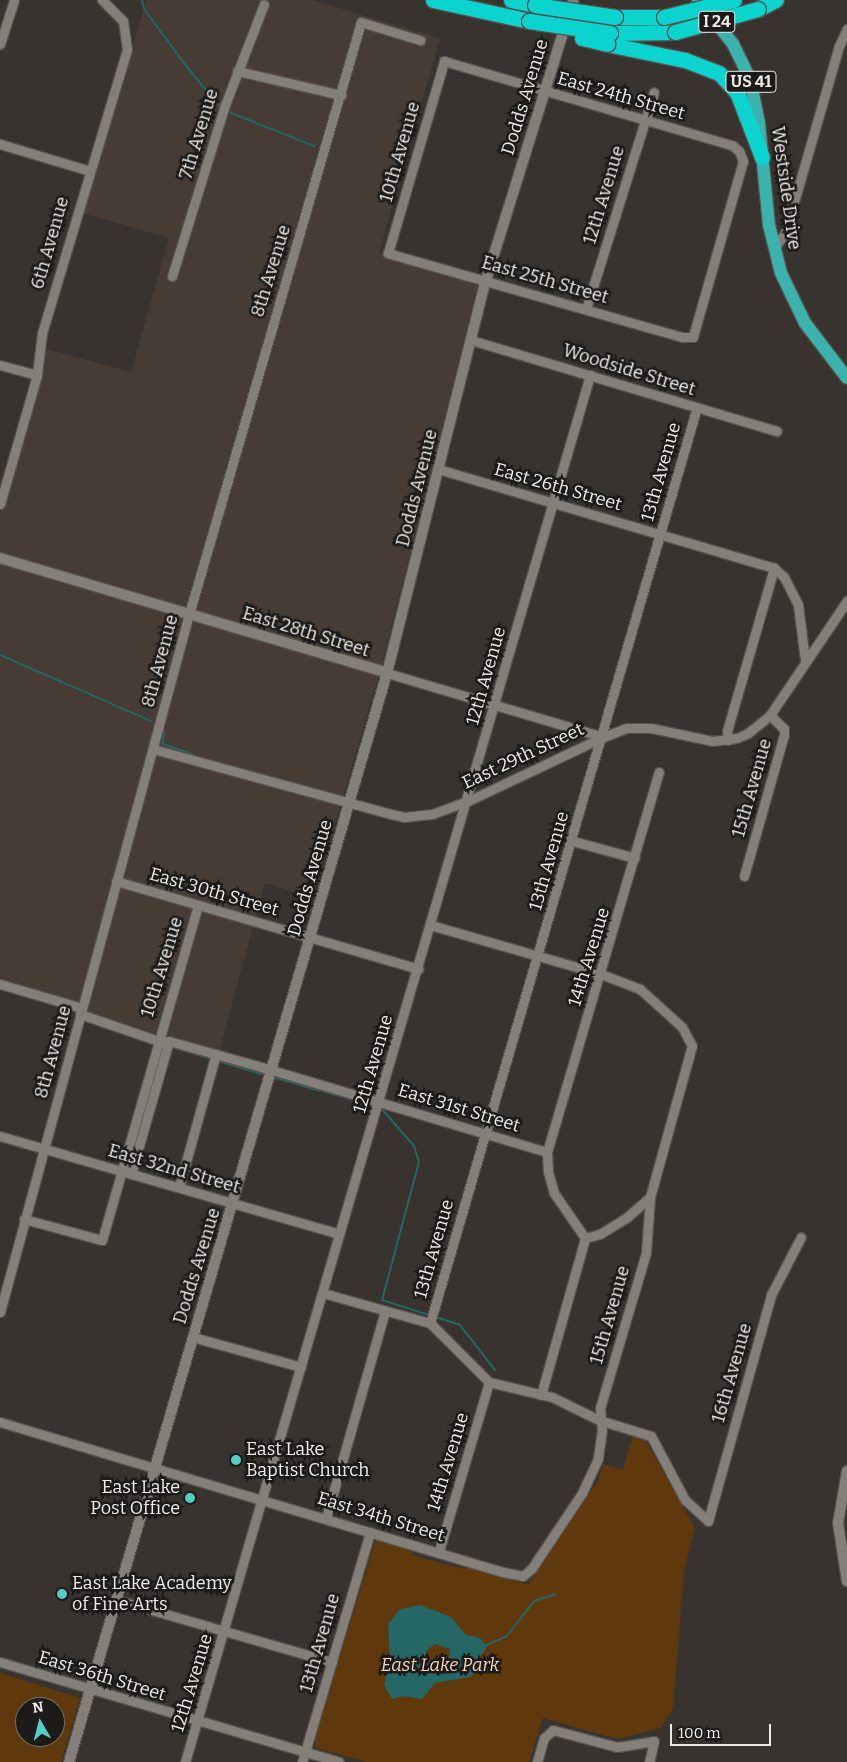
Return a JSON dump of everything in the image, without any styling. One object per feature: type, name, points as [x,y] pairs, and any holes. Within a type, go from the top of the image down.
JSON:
[{"type":"highway","name":"I 24","points":[[433,0],[494,13],[529,23],[608,39],[675,32],[758,9],[776,0]]},
{"type":"highway","name":"I 24","points":[[511,0],[615,17],[664,17],[734,0]]},
{"type":"highway","points":[[706,0],[713,18]]},
{"type":"highway","points":[[608,39],[685,60],[719,73],[737,92],[762,157]]},
{"type":"main road","name":"Westside Drive","points":[[698,0],[733,44],[750,79],[774,248],[788,289],[805,324],[847,378]]},
{"type":"street","points":[[0,44],[14,0]]},
{"type":"street","name":"6th Avenue","points":[[0,504],[37,375],[42,333],[127,49],[122,21],[102,0]]},
{"type":"street","name":"Dodds Avenue","points":[[70,1762],[387,673],[486,280],[573,0]]},
{"type":"street","name":"7th Avenue","points":[[172,276],[236,71],[264,4]]},
{"type":"street","name":"8th Avenue","points":[[0,1312],[189,614],[361,22],[420,40]]},
{"type":"street","points":[[774,248],[785,233],[839,46],[847,29]]},
{"type":"street","name":"East 24th Street","points":[[444,61],[732,144],[743,161],[693,336]]},
{"type":"street","name":"10th Avenue","points":[[388,253],[444,61]]},
{"type":"street","points":[[236,71],[341,95]]},
{"type":"street","name":"12th Avenue","points":[[586,309],[654,92]]},
{"type":"street","points":[[0,144],[90,171]]},
{"type":"street","name":"East 25th Street","points":[[388,253],[682,337],[693,336]]},
{"type":"street","name":"Woodside Street","points":[[471,340],[776,431]]},
{"type":"street","points":[[0,365],[37,375]]},
{"type":"street","name":"12th Avenue","points":[[185,1762],[468,801],[590,375]]},
{"type":"street","name":"13th Avenue","points":[[430,1323],[573,841],[697,407]]},
{"type":"street","name":"East 26th Street","points":[[438,470],[661,532],[774,568]]},
{"type":"street","name":"East 28th Street","points":[[0,558],[603,736]]},
{"type":"street","points":[[728,740],[728,731],[774,568],[784,577],[798,605],[805,660]]},
{"type":"street","name":"East 29th Street","points":[[153,749],[348,804],[404,817],[420,817],[468,801],[603,736],[628,728],[651,728],[712,741],[728,740],[748,733],[770,715],[805,660],[847,601]]},
{"type":"street","name":"15th Avenue","points":[[744,876],[784,735],[784,729],[770,715]]},
{"type":"street","name":"14th Avenue","points":[[547,1152],[659,772]]},
{"type":"street","points":[[573,841],[635,858]]},
{"type":"street","name":"East 30th Street","points":[[116,881],[418,969]]},
{"type":"street","name":"10th Avenue","points":[[122,1171],[158,1038],[198,906]]},
{"type":"street","points":[[430,925],[601,974]]},
{"type":"street","name":"15th Avenue","points":[[523,1576],[532,1568],[582,1493],[598,1458],[602,1431],[600,1420],[646,1253],[650,1197],[692,1046],[682,1028],[640,989],[601,974]]},
{"type":"street","name":"East 31st Street","points":[[0,984],[158,1038],[162,1042],[169,1041],[216,1054],[486,1132],[547,1152]]},
{"type":"street","name":"10th Avenue","points":[[131,1174],[169,1041]]},
{"type":"street","points":[[179,1187],[216,1054]]},
{"type":"street","name":"East 32nd Street","points":[[0,1136],[339,1234]]},
{"type":"street","points":[[547,1152],[548,1172],[554,1193],[585,1238]]},
{"type":"street","points":[[24,1219],[102,1240],[122,1171]]},
{"type":"street","points":[[585,1238],[600,1234],[626,1218],[650,1197]]},
{"type":"street","name":"16th Avenue","points":[[600,1420],[651,1436],[685,1500],[708,1522],[771,1295],[801,1237]]},
{"type":"street","points":[[541,1395],[585,1238]]},
{"type":"street","points":[[323,1293],[430,1323],[489,1382],[552,1397],[600,1420]]},
{"type":"street","points":[[326,1518],[385,1311]]},
{"type":"street","points":[[193,1337],[301,1367]]},
{"type":"street","name":"14th Avenue","points":[[439,1551],[489,1382]]},
{"type":"street","name":"East 34th Street","points":[[0,1422],[154,1469],[523,1576]]},
{"type":"street","points":[[847,1471],[838,1523],[847,1581]]},
{"type":"street","name":"13th Avenue","points":[[302,1762],[370,1532]]},
{"type":"street","points":[[117,1600],[332,1662]]},
{"type":"street","name":"East 36th Street","points":[[0,1662],[197,1722],[339,1762]]},
{"type":"street","points":[[537,1762],[544,1738],[553,1730],[617,1747],[654,1741],[650,1760]]},
{"type":"shaded area","points":[[146,0],[312,0],[440,38],[379,253],[479,282],[382,664],[313,898],[265,883],[219,1052],[84,1012],[76,1002],[0,978],[0,513],[47,349],[131,372],[169,238],[79,212],[103,151]]},
{"type":"green space","name":"East Lake Park","points":[[633,1435],[644,1438],[695,1528],[684,1570],[673,1708],[661,1728],[617,1739],[543,1718],[529,1762],[367,1762],[316,1748],[314,1742],[376,1539],[413,1549],[411,1555],[464,1569],[466,1564],[528,1585],[598,1481],[603,1464],[623,1470]]},
{"type":"green space","points":[[0,1673],[80,1698],[61,1762],[0,1762]]},
{"type":"water","points":[[420,1605],[451,1617],[466,1635],[480,1638],[487,1647],[480,1657],[477,1670],[470,1677],[435,1683],[422,1699],[403,1696],[392,1699],[384,1685],[390,1662],[388,1624],[400,1609]],"holes":[[[435,1644],[450,1649],[448,1662],[436,1664],[427,1659],[426,1651]]]},
{"type":"waterway","points":[[142,0],[144,9],[187,67],[220,107]]},
{"type":"waterway","points":[[226,111],[314,146]]},
{"type":"waterway","points":[[0,655],[151,721]]},
{"type":"waterway","points":[[164,728],[163,744],[192,754]]},
{"type":"waterway","points":[[175,1048],[211,1059]]},
{"type":"waterway","points":[[218,1061],[261,1074]]},
{"type":"waterway","points":[[276,1078],[320,1091]]},
{"type":"waterway","points":[[325,1092],[369,1104]]},
{"type":"waterway","points":[[381,1108],[414,1146],[419,1162],[382,1300],[429,1315]]},
{"type":"waterway","points":[[436,1317],[460,1325],[495,1370]]},
{"type":"waterway","points":[[484,1646],[507,1636],[534,1601],[555,1594]]},
{"type":"place","name":"East Lake Baptist Church","points":[[236,1460]]},
{"type":"place","name":"East Lake Post Office","points":[[190,1498]]},
{"type":"place","name":"East Lake Academy of Fine Arts","points":[[62,1594]]}]
